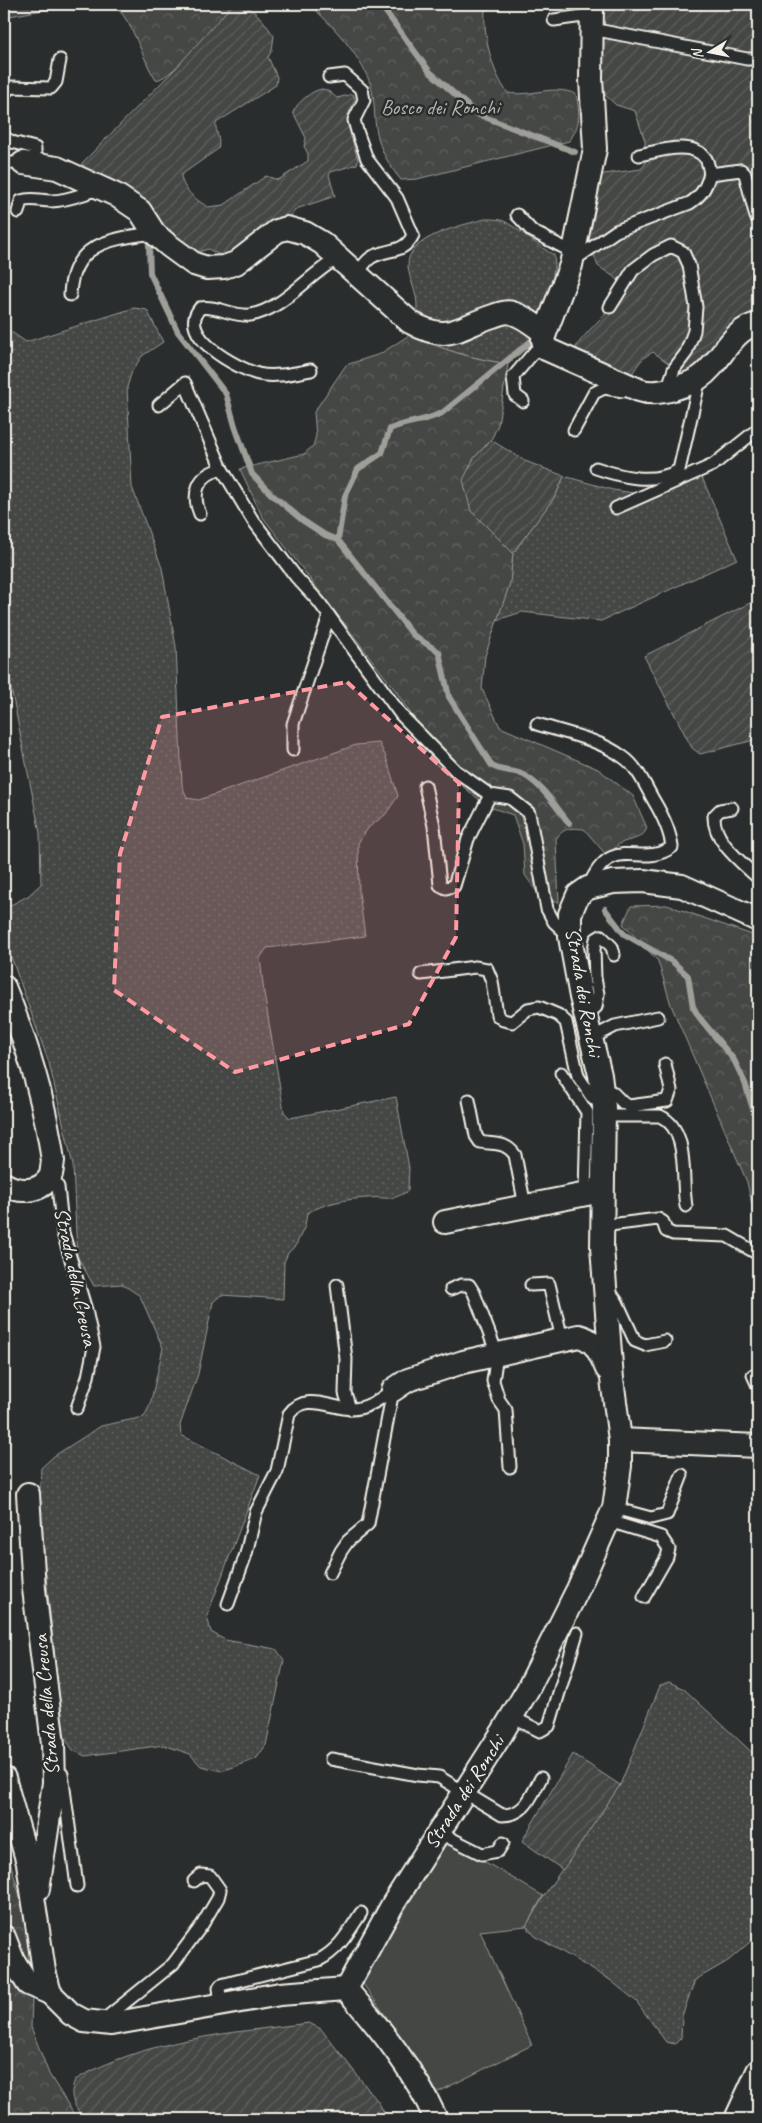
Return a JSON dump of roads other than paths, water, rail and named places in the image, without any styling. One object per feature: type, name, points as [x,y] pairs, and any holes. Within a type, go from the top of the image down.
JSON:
[{"type":"street","points":[[592,17],[595,149],[573,257],[544,339],[546,349],[648,393],[668,390],[700,378],[744,329],[758,324]]},
{"type":"street","points":[[20,163],[57,168],[102,189],[140,211],[154,233],[184,258],[207,268],[224,267],[236,263],[270,236],[287,228],[305,233],[322,243],[410,322],[426,331],[453,333],[484,319],[509,312],[519,315],[544,339]]},
{"type":"street","points":[[588,888],[613,882],[643,881],[682,886],[758,920]]},
{"type":"street","name":"Strada dei Ronchi","points":[[346,1989],[393,1904],[512,1717],[552,1642],[611,1514],[620,1466],[620,1440],[612,1379],[602,1226],[594,1193],[603,1105],[570,937],[570,914],[578,895],[588,888]]},
{"type":"street","name":"Strada della Creusa","points":[[4,1184],[25,1191],[37,1188],[51,1176],[53,1161],[51,1142],[35,1072],[5,992]]},
{"type":"street","points":[[445,1222],[594,1193]]},
{"type":"street","name":"Strada dei Ronchi","points":[[393,1390],[408,1380],[441,1368],[579,1336],[588,1338],[595,1344],[612,1379]]},
{"type":"street","points":[[620,1440],[757,1446]]},
{"type":"street","name":"Strada della Creusa","points":[[28,1494],[34,1590],[54,1766],[54,1783],[35,1915]]},
{"type":"street","name":"Strada della Creusa","points":[[6,1790],[28,1863],[44,1972],[50,1993]]},
{"type":"street","name":"Strada della Creusa","points":[[4,1937],[13,1960],[28,1984],[50,1993],[71,2014],[84,2022],[111,2024],[280,1994],[346,1989]]},
{"type":"street","points":[[346,1989],[399,2053],[426,2096],[436,2119]]},
{"type":"street","points":[[736,2119],[758,2072]]},
{"type":"lane","points":[[554,20],[583,16],[592,17],[747,59],[758,59]]},
{"type":"lane","points":[[4,94],[10,87],[51,88],[56,82],[60,60]]},
{"type":"lane","points":[[329,76],[345,75],[362,90],[364,100],[354,120],[357,131],[367,159],[397,198],[412,235],[409,243],[402,249],[372,257],[356,275]]},
{"type":"lane","points":[[4,137],[12,142],[35,148],[20,163]]},
{"type":"lane","points":[[518,215],[532,231],[573,257],[616,232],[690,203],[700,196],[706,186],[710,174],[706,159],[699,152],[686,147],[639,155]]},
{"type":"lane","points":[[710,174],[741,170],[745,174],[756,217],[758,218]]},
{"type":"lane","points":[[18,212],[20,201],[30,197],[50,202],[102,189]]},
{"type":"lane","points":[[70,295],[75,266],[92,247],[122,238],[154,233]]},
{"type":"lane","points":[[610,307],[633,270],[639,265],[671,246],[683,252],[689,265],[696,307],[694,331],[686,353],[674,369],[668,390]]},
{"type":"lane","points":[[311,370],[280,375],[259,374],[241,367],[220,356],[207,346],[198,334],[195,323],[196,312],[200,308],[208,307],[248,315],[262,312],[277,305],[308,278],[338,258]]},
{"type":"lane","points":[[523,401],[515,395],[513,377],[544,339]]},
{"type":"lane","points":[[596,468],[632,478],[649,478],[679,470],[700,378]]},
{"type":"lane","points":[[159,404],[184,384],[222,469],[252,519],[329,616],[401,715],[442,758],[490,796],[510,798],[529,813],[547,909],[554,922],[570,937]]},
{"type":"lane","points":[[574,430],[594,393],[604,388],[627,392],[639,390]]},
{"type":"lane","points":[[616,508],[713,465],[758,429]]},
{"type":"lane","points":[[200,514],[195,504],[201,481],[211,472],[222,469]]},
{"type":"lane","points":[[293,750],[293,724],[329,616]]},
{"type":"lane","points":[[536,724],[597,743],[624,757],[643,780],[671,835],[672,847],[662,854],[623,853],[613,856],[594,875],[588,888]]},
{"type":"lane","points":[[425,786],[434,826],[440,885],[446,888],[454,886],[468,839],[490,796]]},
{"type":"lane","points":[[732,808],[720,810],[714,816],[714,827],[722,842],[758,878]]},
{"type":"lane","points":[[585,1017],[596,1007],[598,994],[595,978],[594,949],[596,939],[601,936],[605,938],[614,955]]},
{"type":"lane","points":[[421,974],[475,967],[487,969],[492,981],[497,1015],[503,1020],[512,1022],[528,1009],[539,1007],[558,1015],[566,1022],[578,1076],[591,1096],[603,1105],[660,1116],[667,1119],[673,1127],[683,1150],[683,1188],[686,1206]]},
{"type":"lane","points":[[590,1039],[615,1026],[658,1017]]},
{"type":"lane","points":[[603,1105],[612,1092],[629,1106],[667,1101],[671,1090],[665,1064]]},
{"type":"lane","points":[[561,1073],[587,1112],[594,1193]]},
{"type":"lane","points":[[469,1100],[476,1136],[480,1142],[499,1143],[510,1148],[515,1155],[525,1206]]},
{"type":"lane","name":"Strada della Creusa","points":[[51,1176],[58,1187],[63,1233],[86,1310],[94,1347],[88,1377],[78,1408]]},
{"type":"lane","points":[[602,1226],[658,1219],[664,1222],[666,1231],[673,1234],[727,1236],[758,1254]]},
{"type":"lane","points":[[532,1286],[549,1284],[562,1339]]},
{"type":"lane","points":[[450,1289],[461,1285],[469,1285],[497,1354],[493,1380],[499,1400],[506,1410],[510,1467]]},
{"type":"lane","points":[[337,1286],[346,1359],[345,1393],[350,1409]]},
{"type":"lane","points":[[605,1289],[612,1293],[635,1341],[645,1345],[665,1341]]},
{"type":"lane","points":[[753,1374],[758,1386]]},
{"type":"lane","points":[[228,1604],[246,1554],[256,1512],[277,1471],[289,1414],[294,1407],[303,1402],[350,1409],[375,1402],[393,1390]]},
{"type":"lane","points":[[330,1573],[345,1546],[368,1524],[393,1390]]},
{"type":"lane","points":[[611,1514],[651,1518],[667,1514],[682,1475]]},
{"type":"lane","points":[[611,1514],[661,1537],[669,1549],[644,1597]]},
{"type":"lane","points":[[512,1717],[540,1731],[549,1726],[577,1633]]},
{"type":"lane","points":[[331,1759],[418,1776],[439,1777],[496,1812],[512,1815],[526,1806],[542,1778]]},
{"type":"lane","points":[[54,1766],[60,1769],[64,1784],[76,1886]]},
{"type":"lane","points":[[438,1832],[482,1854],[498,1851],[503,1843]]},
{"type":"lane","points":[[98,2024],[173,1964],[202,1925],[218,1898],[220,1890],[210,1876],[201,1875],[194,1881]]},
{"type":"lane","points":[[221,2004],[219,1994],[221,1985],[311,1962],[329,1955],[339,1947],[361,1912]]},
{"type":"waterway","points":[[380,4],[430,72],[477,114],[575,152]]},
{"type":"waterway","points":[[149,245],[150,273],[178,332],[226,394],[252,474],[270,493],[302,520],[325,535],[338,540],[413,635],[439,652],[449,697],[492,766],[519,773],[533,782],[547,795],[569,823]]},
{"type":"waterway","points":[[338,540],[345,496],[358,469],[382,453],[390,429],[442,413],[531,341]]},
{"type":"waterway","points":[[605,909],[624,934],[673,962],[688,976],[693,1007],[734,1060],[745,1083],[753,1109],[758,1116]]},
{"type":"park label","name":"Bosco dei Ronchi","points":[[440,107]]}]
